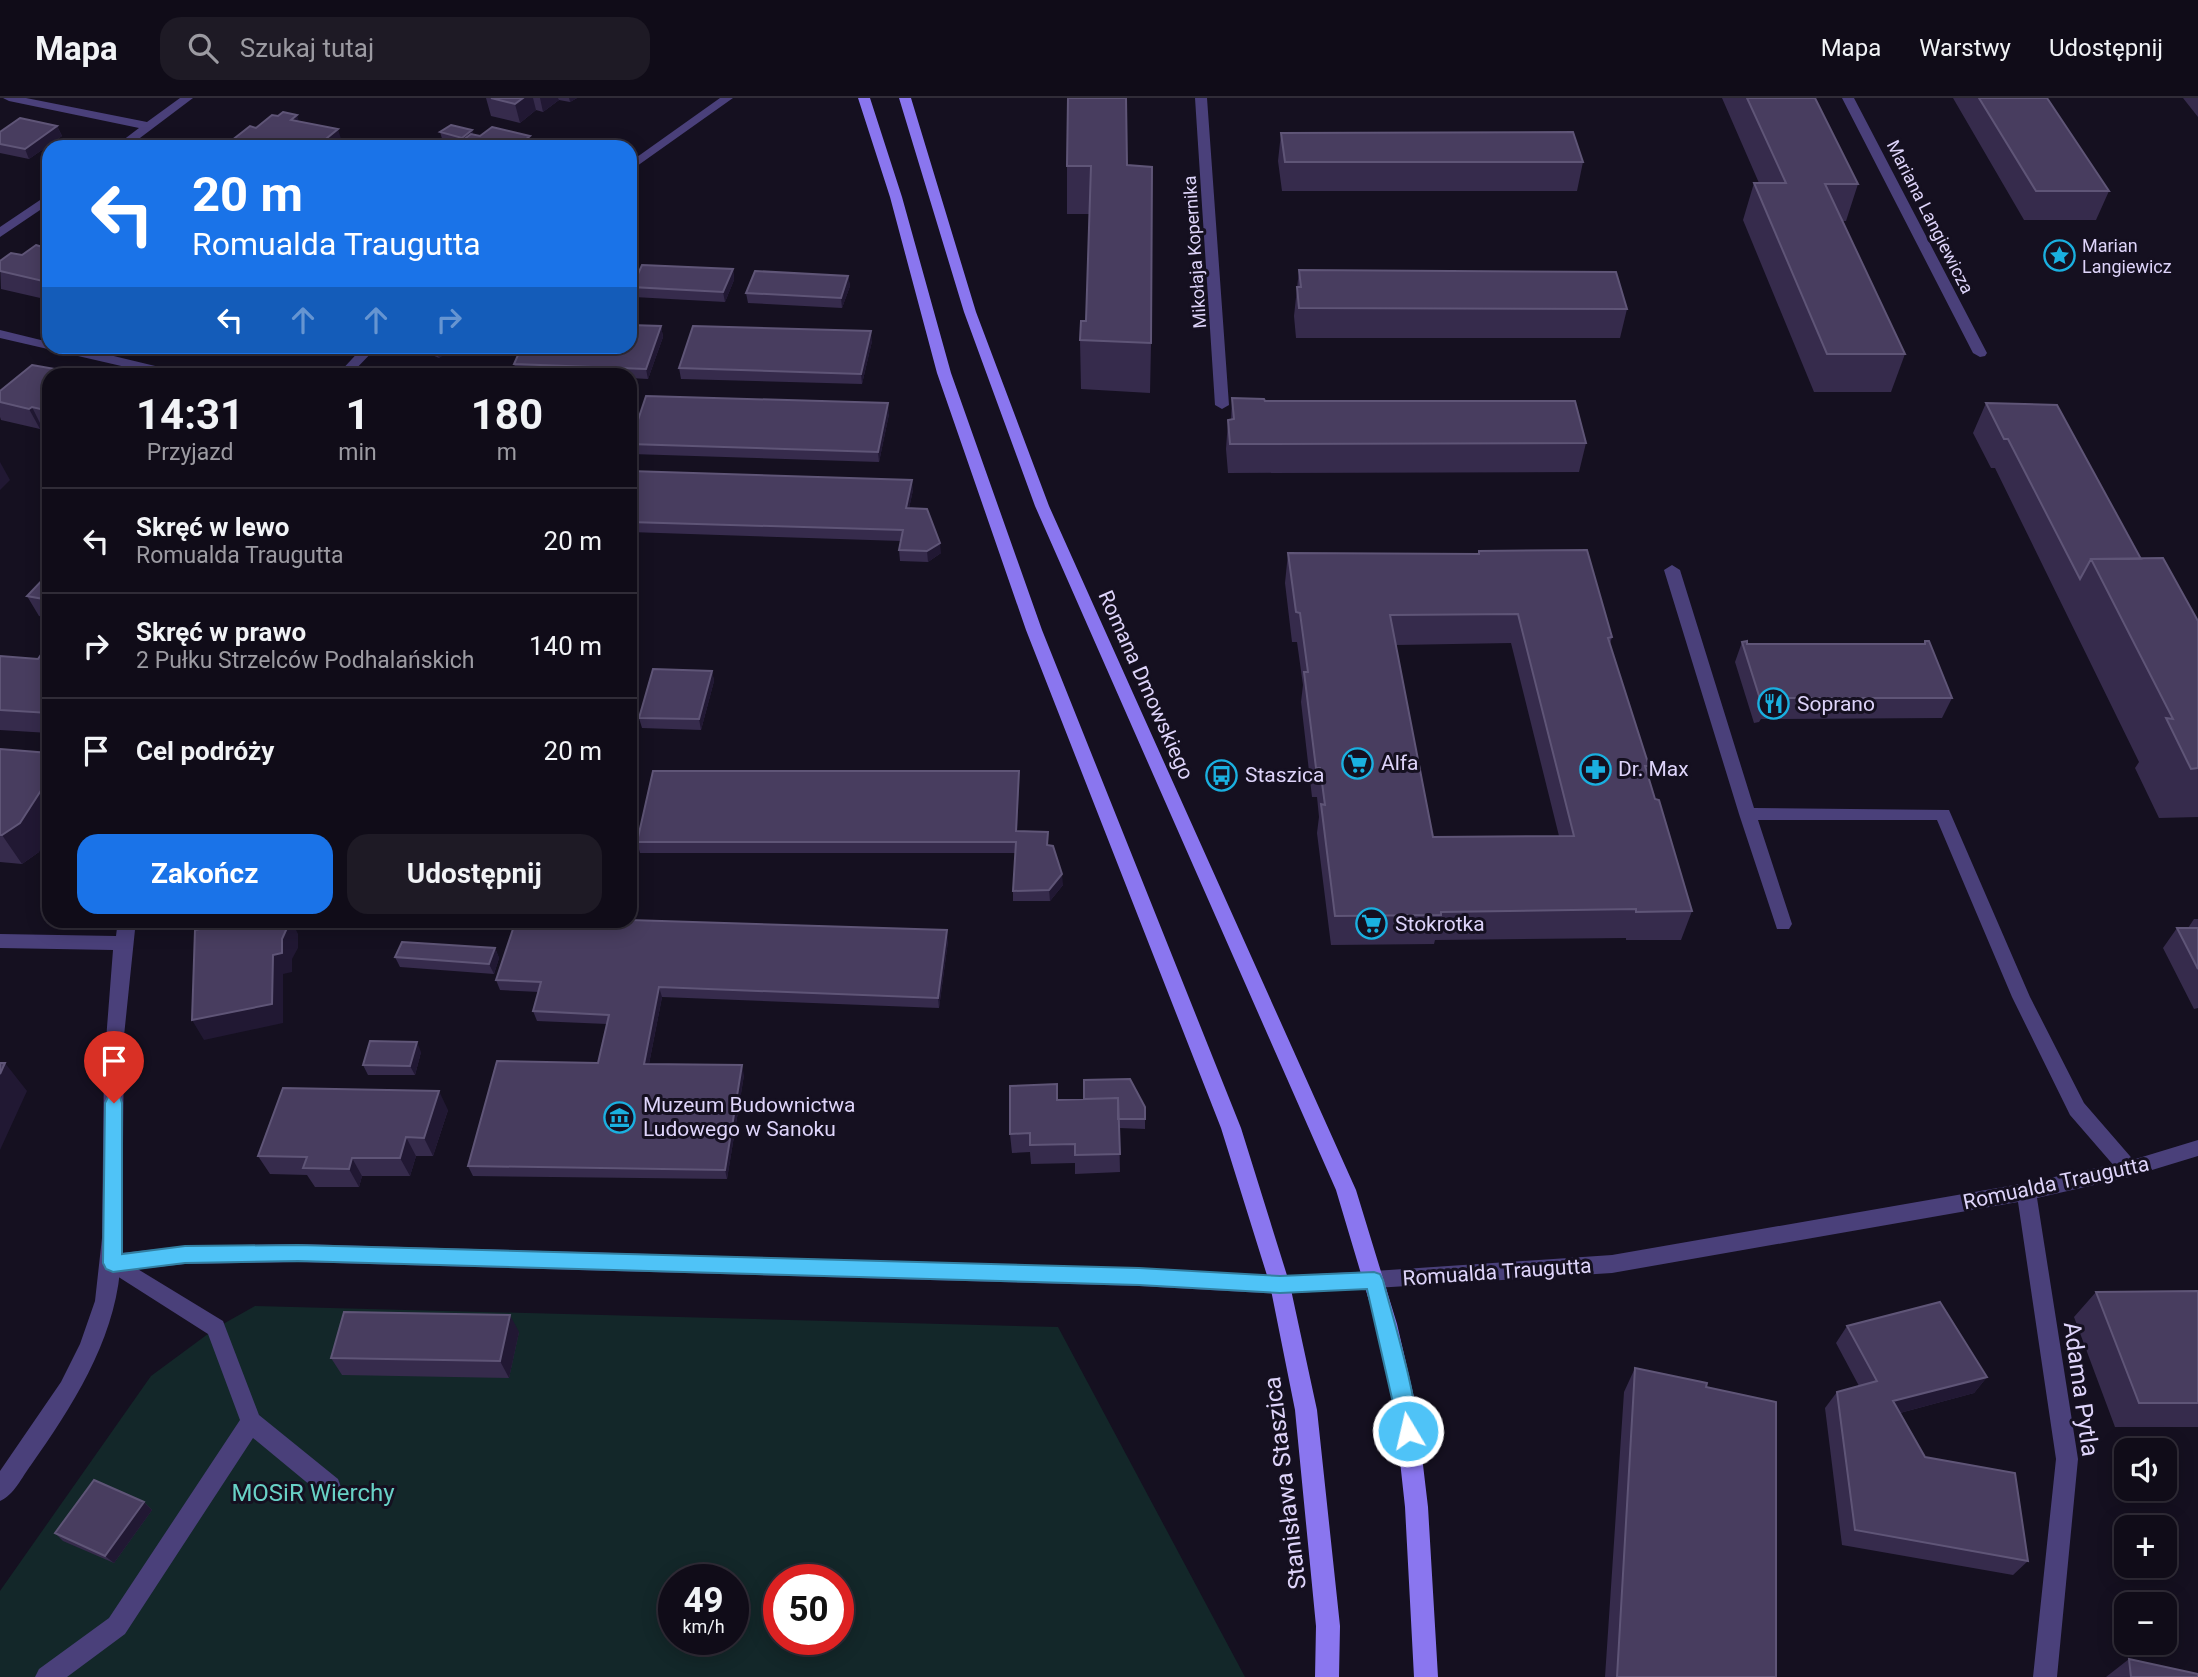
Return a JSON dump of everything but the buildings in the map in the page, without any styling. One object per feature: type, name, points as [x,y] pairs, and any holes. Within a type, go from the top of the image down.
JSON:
[{"type":"main road","points":[[864,98],[896,197],[944,373],[1029,617],[1204,1056],[1231,1128],[1280,1285]]},
{"type":"main road","name":"Romana Dmowskiego","points":[[905,98],[970,312],[1042,506],[1346,1190],[1374,1280]]},
{"type":"main road","points":[[1374,1280],[1404,1405],[1411,1458],[1426,1677]]},
{"type":"main road","name":"Stanisława Staszica","points":[[1280,1285],[1306,1410],[1328,1626],[1327,1677]]},
{"type":"street","points":[[9,98],[149,126]]},
{"type":"street","points":[[130,140],[187,98]]},
{"type":"street","points":[[637,162],[727,98]]},
{"type":"street","name":"Mikołaja Kopernika","points":[[1201,98],[1222,405]]},
{"type":"street","name":"Mariana Langiewicza","points":[[1848,98],[1980,353]]},
{"type":"street","points":[[0,233],[42,203]]},
{"type":"street","points":[[0,334],[42,344]]},
{"type":"street","points":[[85,354],[145,368]]},
{"type":"street","points":[[350,368],[364,354]]},
{"type":"street","points":[[1672,570],[1783,924]]},
{"type":"street","points":[[1747,814],[1943,814],[2021,998],[2077,1109],[2129,1169]]},
{"type":"street","points":[[0,1490],[69,1392],[99,1321],[113,1263],[112,1154],[126,928]]},
{"type":"street","points":[[0,942],[123,943]]},
{"type":"street","name":"Romualda Traugutta","points":[[113,1263],[185,1255],[298,1253],[1125,1276],[1280,1285],[1374,1280],[1612,1264],[2026,1192],[2129,1169],[2198,1148]]},
{"type":"street","name":"Adama Pytla","points":[[2026,1192],[2067,1459],[2045,1677]]},
{"type":"street","points":[[113,1263],[216,1328],[251,1422],[330,1486]]},
{"type":"street","points":[[47,1677],[117,1626],[251,1422]]},
{"type":"green space","name":"MOSiR Wierchy","points":[[255,1306],[1058,1327],[1245,1677],[0,1677],[0,1591],[151,1376],[216,1328]]},
{"type":"place","name":"Marian Langiewicz","points":[[2059,256]]},
{"type":"place","name":"Soprano","points":[[1774,704]]},
{"type":"place","name":"Alfa","points":[[1358,763]]},
{"type":"place","name":"Dr. Max","points":[[1595,769]]},
{"type":"place","name":"Staszica","points":[[1222,775]]},
{"type":"place","name":"Stokrotka","points":[[1372,924]]},
{"type":"place","name":"Muzeum Budownictwa Ludowego w Sanoku","points":[[620,1117]]},
{"type":"route","points":[[114,1103],[113,1263],[185,1255],[298,1253],[1139,1277],[1280,1285],[1374,1280],[1408,1431]]}]
